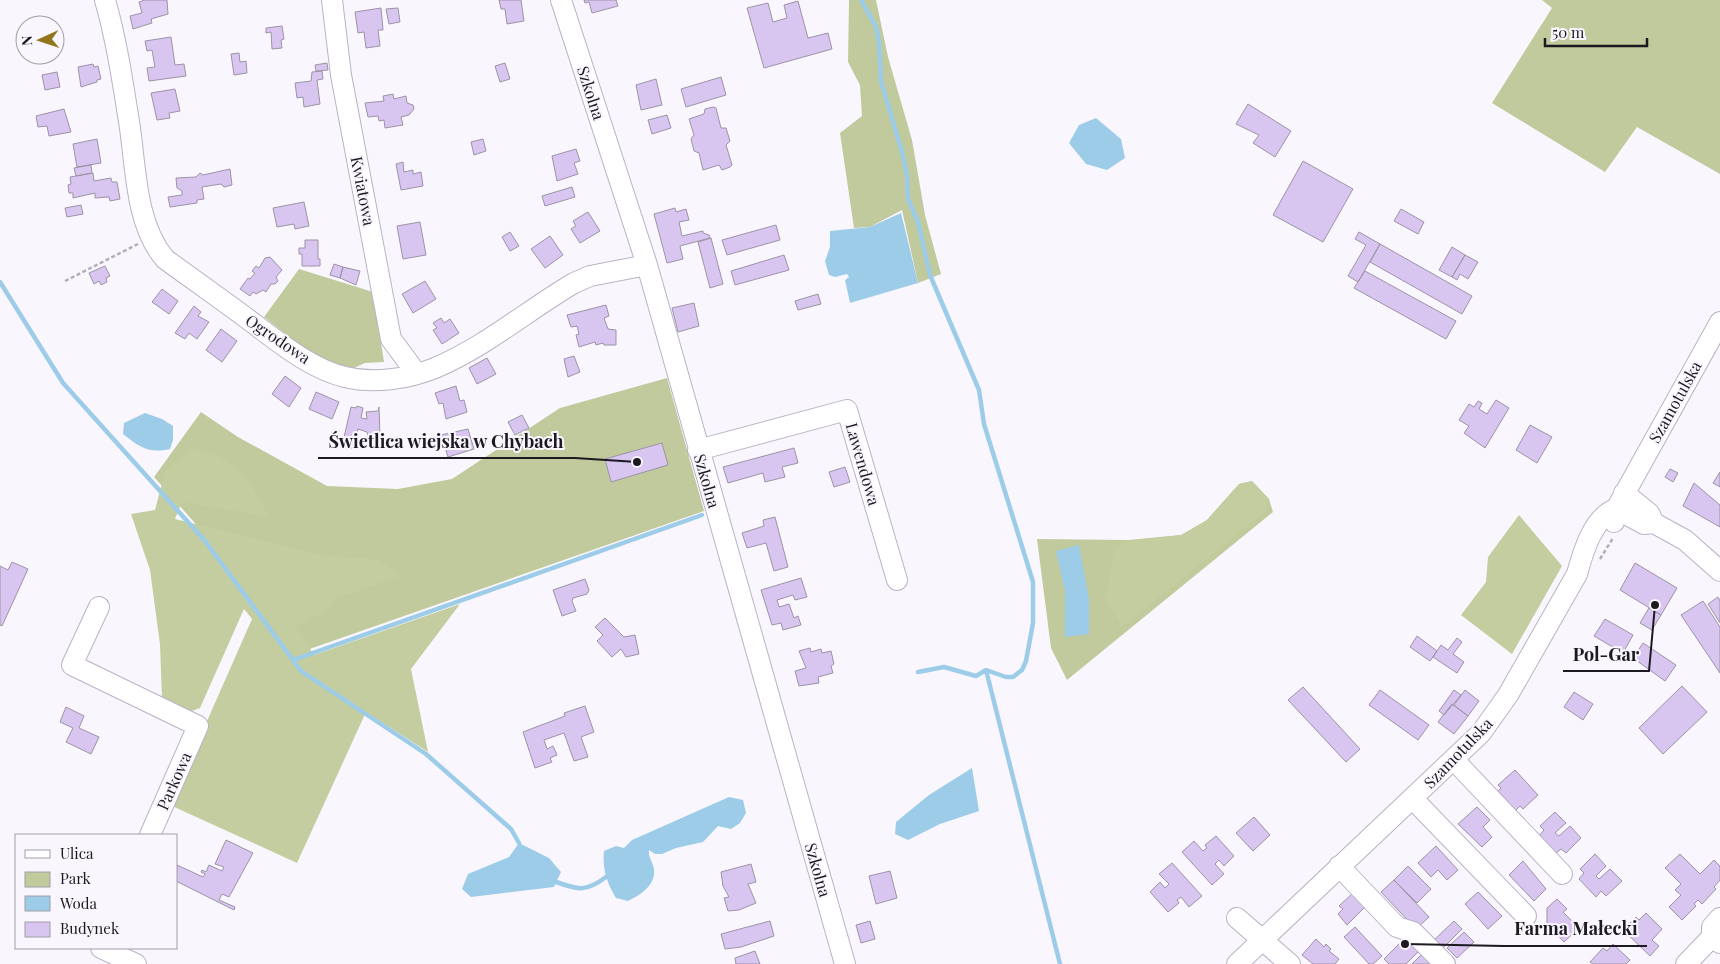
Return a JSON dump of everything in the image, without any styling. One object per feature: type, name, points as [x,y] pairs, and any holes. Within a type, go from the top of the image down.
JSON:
[{"type":"street","name":"Ogrodowa","points":[[105,0],[116,40],[142,207],[151,239],[164,259],[320,367],[345,377],[368,380],[417,374],[455,358],[574,282],[590,276],[647,265]]},
{"type":"street","name":"Kwiatowa","points":[[332,0],[341,75],[390,339],[417,374]]},
{"type":"street","name":"Szkolna","points":[[561,0],[647,265],[844,964]]},
{"type":"street","name":"Szamotulska","points":[[1222,964],[1307,900],[1322,881],[1481,733],[1508,695],[1577,574],[1600,549],[1614,524],[1620,501],[1720,322]]},
{"type":"street","name":"Lawendowa","points":[[698,450],[847,410],[897,580]]},
{"type":"street","points":[[1620,501],[1649,512],[1654,523],[1689,544],[1720,570]]},
{"type":"street","name":"Parkowa","points":[[99,607],[72,665],[198,726],[150,834]]},
{"type":"street","points":[[1454,760],[1562,874]]},
{"type":"street","points":[[1412,799],[1526,916]]},
{"type":"street","points":[[1339,866],[1397,927],[1413,932],[1445,964]]},
{"type":"street","points":[[1237,918],[1290,964]]},
{"type":"street","points":[[1686,964],[1716,940],[1712,927],[1720,918]]},
{"type":"street","name":"Szamotulska","points":[[1237,964],[1258,937]]},
{"type":"street","points":[[94,964],[101,949]]},
{"type":"street","points":[[103,949],[136,964]]},
{"type":"path","points":[[65,280],[151,239]]},
{"type":"green space","points":[[849,0],[876,0],[888,57],[912,140],[925,215],[941,274],[918,283],[902,210],[870,227],[854,228],[840,133],[862,116],[860,85],[848,62]]},
{"type":"green space","points":[[1542,0],[1720,0],[1720,174],[1637,127],[1605,172],[1492,103],[1552,8]]},
{"type":"green space","points":[[299,269],[373,292],[384,362],[365,363],[354,368],[314,356],[264,317]]},
{"type":"green space","points":[[667,378],[704,511],[301,652],[209,539],[154,477],[201,412],[238,437],[327,486],[398,489],[452,479],[560,408]]},
{"type":"green space","points":[[194,448],[222,459],[241,471],[270,517],[182,502],[175,519],[320,555],[379,560],[400,576],[334,599],[329,609],[296,627],[314,655],[460,604],[411,669],[428,752],[366,712],[297,863],[170,805],[252,619],[244,609],[200,708],[189,712],[162,699],[160,644],[150,570],[131,514],[155,510],[165,472]]},
{"type":"green space","points":[[1252,481],[1269,499],[1273,512],[1067,680],[1051,648],[1037,539],[1129,540],[1181,535],[1207,520],[1239,484]]},
{"type":"green space","points":[[1252,481],[1269,499],[1266,511],[1122,627],[1105,598],[1116,548],[1132,540],[1182,535],[1207,520],[1239,484]]},
{"type":"green space","points":[[1519,515],[1562,566],[1512,654],[1461,615],[1486,582],[1488,557]]},
{"type":"water","points":[[1096,118],[1121,139],[1125,158],[1107,170],[1086,164],[1069,143],[1079,125]]},
{"type":"water","points":[[901,213],[918,283],[850,303],[845,280],[849,277],[847,274],[835,277],[829,275],[825,261],[830,247],[830,231],[870,227]]},
{"type":"water","points":[[145,413],[162,419],[173,426],[173,440],[170,449],[150,450],[134,443],[123,434],[124,423]]},
{"type":"water","points":[[1079,545],[1089,599],[1089,634],[1065,637],[1065,591],[1056,551]]},
{"type":"water","points":[[972,768],[979,811],[940,824],[908,840],[895,834],[896,822],[929,795]]},
{"type":"water","points":[[729,797],[743,800],[746,813],[740,823],[731,829],[718,826],[703,842],[676,848],[662,854],[655,854],[649,850],[654,869],[653,880],[650,885],[638,896],[628,901],[616,898],[606,876],[604,851],[616,846],[624,848],[632,840]]},
{"type":"water","points":[[519,843],[549,858],[561,872],[554,887],[471,897],[462,889],[468,874],[509,857]]},
{"type":"building","points":[[145,0],[167,0],[168,14],[151,19],[152,23],[133,29],[130,16],[142,13],[139,2]]},
{"type":"building","points":[[499,0],[521,0],[524,21],[507,24],[505,9],[501,9]]},
{"type":"building","points":[[584,0],[616,0],[618,6],[592,13],[589,2],[585,3]]},
{"type":"building","points":[[798,1],[808,38],[828,33],[832,49],[764,68],[747,8],[768,3],[773,22],[787,18],[784,5]]},
{"type":"building","points":[[381,8],[383,30],[378,30],[380,46],[366,48],[364,32],[358,33],[355,12]]},
{"type":"building","points":[[398,8],[400,22],[389,24],[386,9]]},
{"type":"building","points":[[282,26],[284,39],[281,40],[282,48],[272,49],[271,32],[266,33],[266,28]]},
{"type":"building","points":[[171,37],[175,65],[184,64],[186,76],[149,81],[147,68],[155,67],[152,50],[147,51],[145,41]]},
{"type":"building","points":[[239,53],[240,62],[246,61],[247,73],[234,75],[231,54]]},
{"type":"building","points":[[327,63],[328,70],[316,71],[315,65]]},
{"type":"building","points":[[505,63],[510,79],[500,82],[495,66]]},
{"type":"building","points":[[93,64],[94,67],[98,66],[101,79],[81,87],[78,67]]},
{"type":"building","points":[[322,71],[323,79],[317,80],[320,104],[304,107],[303,97],[297,98],[295,83],[311,81],[312,72]]},
{"type":"building","points":[[57,72],[60,87],[45,90],[42,75]]},
{"type":"building","points":[[721,77],[726,95],[686,107],[681,89]]},
{"type":"building","points":[[656,79],[662,105],[641,110],[636,85]]},
{"type":"building","points":[[175,89],[180,111],[169,113],[170,118],[157,120],[151,93]]},
{"type":"building","points":[[393,94],[394,99],[406,96],[407,103],[413,105],[414,109],[409,115],[401,117],[403,125],[385,128],[384,120],[379,121],[378,116],[368,117],[365,103],[384,101],[383,96]]},
{"type":"building","points":[[1248,104],[1291,131],[1275,157],[1253,143],[1259,135],[1236,124]]},
{"type":"building","points":[[716,108],[721,128],[726,128],[730,141],[726,145],[732,165],[722,170],[719,165],[703,170],[699,153],[694,151],[691,139],[694,135],[689,119],[704,114],[705,109]]},
{"type":"building","points":[[64,109],[71,132],[49,136],[47,126],[38,127],[36,116]]},
{"type":"building","points":[[667,115],[671,128],[652,134],[648,120]]},
{"type":"building","points":[[97,139],[101,163],[77,167],[73,144]]},
{"type":"building","points":[[483,139],[486,151],[474,155],[471,142]]},
{"type":"building","points":[[576,149],[580,161],[574,163],[578,174],[557,181],[552,156]]},
{"type":"building","points":[[1303,161],[1353,189],[1323,242],[1273,215]]},
{"type":"building","points":[[403,162],[404,172],[413,170],[413,174],[421,172],[423,186],[401,190],[396,164]]},
{"type":"building","points":[[91,165],[92,173],[76,176],[74,168]]},
{"type":"building","points":[[230,169],[232,185],[224,187],[221,184],[202,187],[204,199],[197,200],[197,203],[170,207],[168,197],[182,195],[182,191],[177,188],[176,178],[196,177],[200,173],[203,175]]},
{"type":"building","points":[[93,173],[94,181],[111,178],[112,182],[117,182],[120,199],[110,201],[109,197],[95,198],[95,193],[73,198],[73,193],[69,193],[70,177]]},
{"type":"building","points":[[572,187],[575,197],[545,206],[542,196]]},
{"type":"building","points":[[304,202],[309,226],[295,229],[294,224],[277,227],[273,208]]},
{"type":"building","points":[[81,205],[83,214],[67,217],[65,208]]},
{"type":"building","points":[[675,208],[676,212],[686,209],[689,220],[679,222],[682,236],[703,231],[710,238],[680,246],[683,259],[667,263],[654,214]]},
{"type":"building","points":[[1401,209],[1424,222],[1418,234],[1394,221]]},
{"type":"building","points":[[588,212],[600,231],[580,243],[571,229],[576,226],[573,221]]},
{"type":"building","points":[[420,222],[426,255],[403,259],[397,226]]},
{"type":"building","points":[[776,225],[780,240],[727,255],[722,240]]},
{"type":"building","points":[[510,232],[519,246],[510,251],[502,237]]},
{"type":"building","points":[[1359,232],[1380,244],[1358,282],[1348,276],[1366,245],[1355,239]]},
{"type":"building","points":[[550,236],[563,255],[545,268],[531,249]]},
{"type":"building","points":[[711,238],[723,284],[710,288],[698,242]]},
{"type":"building","points":[[305,240],[318,240],[320,266],[302,266],[302,254],[299,254],[299,248],[305,248]]},
{"type":"building","points":[[1380,244],[1472,296],[1462,314],[1370,262]]},
{"type":"building","points":[[1452,247],[1465,255],[1452,277],[1439,270]]},
{"type":"building","points":[[784,255],[789,270],[735,285],[731,271]]},
{"type":"building","points":[[1465,255],[1478,262],[1468,279],[1460,274],[1457,280],[1452,277]]},
{"type":"building","points":[[270,257],[282,270],[276,277],[278,281],[275,284],[271,284],[266,292],[263,290],[256,294],[253,292],[250,296],[240,289],[248,278],[250,279],[255,273],[252,271],[256,266],[259,268],[265,258]]},
{"type":"building","points":[[334,264],[343,267],[340,278],[330,275]]},
{"type":"building","points":[[105,266],[110,276],[106,278],[107,282],[101,285],[99,281],[94,284],[89,273]]},
{"type":"building","points":[[343,267],[360,271],[356,285],[340,278]]},
{"type":"building","points":[[1365,271],[1456,321],[1446,339],[1354,288]]},
{"type":"building","points":[[425,281],[436,299],[413,313],[402,294]]},
{"type":"building","points":[[162,289],[178,301],[169,314],[152,302]]},
{"type":"building","points":[[818,294],[821,304],[798,310],[795,301]]},
{"type":"building","points":[[694,303],[699,326],[678,332],[672,308]]},
{"type":"building","points":[[606,305],[609,316],[604,318],[608,329],[616,330],[616,345],[604,345],[603,343],[596,345],[595,342],[579,347],[576,335],[579,334],[577,326],[571,327],[567,315]]},
{"type":"building","points":[[194,306],[201,312],[198,316],[209,322],[197,339],[189,333],[185,339],[175,333]]},
{"type":"building","points":[[441,318],[444,323],[450,319],[459,333],[442,344],[433,330],[437,328],[433,323]]},
{"type":"building","points":[[221,329],[237,341],[222,362],[206,350]]},
{"type":"building","points":[[574,356],[580,372],[568,377],[564,359]]},
{"type":"building","points":[[487,358],[496,374],[477,384],[469,368]]},
{"type":"building","points":[[285,376],[301,388],[289,407],[272,394]]},
{"type":"building","points":[[456,386],[460,401],[464,400],[467,412],[446,419],[443,403],[439,404],[435,393]]},
{"type":"building","points":[[316,392],[339,402],[332,419],[309,409]]},
{"type":"building","points":[[1496,400],[1509,408],[1485,448],[1464,433],[1469,426],[1459,420],[1469,404],[1474,407],[1478,401],[1482,403],[1479,409],[1487,414]]},
{"type":"building","points":[[357,406],[363,408],[361,418],[367,419],[366,412],[378,411],[379,407],[380,436],[368,437],[367,432],[358,429],[354,449],[342,446],[351,407],[356,408]]},
{"type":"building","points":[[522,415],[529,428],[515,435],[508,422]]},
{"type":"building","points":[[1530,425],[1552,437],[1537,463],[1516,450]]},
{"type":"building","points":[[468,429],[474,449],[448,457],[441,435]]},
{"type":"building","points":[[662,443],[668,465],[611,482],[605,459]]},
{"type":"building","points":[[794,448],[798,463],[782,467],[785,477],[765,482],[763,473],[728,483],[723,467]]},
{"type":"building","points":[[845,467],[850,482],[834,487],[829,472]]},
{"type":"building","points":[[1670,469],[1678,473],[1673,482],[1665,477]]},
{"type":"building","points":[[1720,472],[1720,487],[1713,483]]},
{"type":"building","points":[[1694,483],[1720,505],[1720,527],[1683,506]]},
{"type":"building","points":[[775,517],[788,567],[774,571],[766,543],[747,548],[742,533],[764,526],[763,520]]},
{"type":"building","points":[[12,562],[28,569],[2,626],[0,625],[0,566],[8,570]]},
{"type":"building","points":[[1635,563],[1677,588],[1661,615],[1620,590]]},
{"type":"building","points":[[801,578],[807,597],[795,600],[793,595],[777,600],[779,607],[789,604],[794,618],[798,616],[801,625],[783,630],[781,623],[772,625],[761,590]]},
{"type":"building","points":[[585,579],[589,590],[587,594],[573,598],[572,601],[576,611],[562,616],[553,590]]},
{"type":"building","points":[[1718,597],[1720,601],[1720,623],[1708,604]]},
{"type":"building","points":[[1703,601],[1720,627],[1720,673],[1681,615]]},
{"type":"building","points":[[1649,608],[1661,615],[1652,630],[1640,623]]},
{"type":"building","points":[[605,618],[624,637],[635,635],[639,654],[626,657],[621,649],[612,657],[597,641],[603,635],[595,627]]},
{"type":"building","points":[[1605,619],[1633,635],[1623,653],[1594,636]]},
{"type":"building","points":[[1417,636],[1437,651],[1430,661],[1410,647]]},
{"type":"building","points":[[1457,638],[1462,642],[1453,654],[1464,662],[1457,673],[1433,657],[1441,645],[1448,650]]},
{"type":"building","points":[[1643,643],[1676,665],[1665,681],[1633,658]]},
{"type":"building","points":[[810,648],[811,652],[821,649],[822,653],[831,651],[834,664],[831,666],[833,673],[818,677],[819,683],[799,686],[795,671],[806,668],[799,651]]},
{"type":"building","points":[[1682,686],[1707,712],[1663,754],[1639,728]]},
{"type":"building","points":[[1303,687],[1360,749],[1346,762],[1288,700]]},
{"type":"building","points":[[1380,690],[1429,725],[1418,740],[1369,705]]},
{"type":"building","points":[[1454,690],[1461,695],[1444,715],[1439,711]]},
{"type":"building","points":[[1465,690],[1479,701],[1468,716],[1454,705]]},
{"type":"building","points":[[1574,692],[1593,704],[1583,720],[1564,707]]},
{"type":"building","points":[[1452,704],[1468,716],[1454,734],[1438,722]]},
{"type":"building","points":[[585,706],[594,732],[581,737],[588,757],[574,761],[564,733],[544,740],[547,749],[553,746],[557,755],[550,758],[552,762],[535,768],[523,732],[565,716],[564,713]]},
{"type":"building","points":[[66,707],[84,716],[79,728],[99,737],[91,754],[66,742],[73,728],[60,722]]},
{"type":"building","points":[[1515,770],[1538,795],[1523,809],[1520,806],[1513,813],[1496,794],[1501,788],[1498,785]]},
{"type":"building","points":[[1477,807],[1490,820],[1483,827],[1492,837],[1482,847],[1458,824]]},
{"type":"building","points":[[1555,812],[1566,823],[1555,833],[1559,836],[1570,826],[1581,838],[1566,853],[1561,849],[1555,854],[1539,836],[1544,830],[1540,826]]},
{"type":"building","points":[[1254,817],[1270,835],[1253,851],[1236,833]]},
{"type":"building","points":[[1216,836],[1234,856],[1224,866],[1219,860],[1215,864],[1224,874],[1212,885],[1182,852],[1194,841],[1203,851],[1207,848],[1205,845]]},
{"type":"building","points":[[226,840],[253,853],[229,897],[222,894],[219,900],[235,907],[234,910],[178,882],[178,865],[203,877],[205,874],[201,872],[202,870],[206,872],[209,865],[222,871],[224,867],[215,864]]},
{"type":"building","points":[[1436,846],[1458,870],[1447,880],[1438,870],[1431,877],[1418,863]]},
{"type":"building","points":[[1595,854],[1606,866],[1596,876],[1599,879],[1610,869],[1622,881],[1606,896],[1601,891],[1596,897],[1579,879],[1584,873],[1580,869]]},
{"type":"building","points":[[1680,854],[1700,874],[1714,860],[1720,866],[1720,880],[1714,887],[1716,889],[1702,904],[1698,900],[1694,904],[1696,906],[1682,920],[1669,907],[1681,895],[1675,890],[1681,884],[1665,868]]},
{"type":"building","points":[[1523,861],[1546,889],[1534,901],[1509,875]]},
{"type":"building","points":[[1172,863],[1202,896],[1189,907],[1181,897],[1177,900],[1179,903],[1168,912],[1150,892],[1160,882],[1165,888],[1169,884],[1159,874]]},
{"type":"building","points":[[751,864],[756,882],[748,884],[756,903],[739,910],[728,911],[724,898],[729,897],[723,886],[721,872]]},
{"type":"building","points":[[1408,866],[1431,889],[1417,903],[1394,880]]},
{"type":"building","points":[[890,871],[897,898],[876,904],[869,876]]},
{"type":"building","points":[[1394,880],[1429,917],[1416,929],[1381,892]]},
{"type":"building","points":[[1478,892],[1502,916],[1488,929],[1465,904]]},
{"type":"building","points":[[1353,893],[1366,906],[1347,925],[1338,914],[1343,909],[1339,906]]},
{"type":"building","points":[[1557,899],[1567,909],[1563,912],[1579,928],[1564,942],[1547,923],[1547,908]]},
{"type":"building","points":[[1646,913],[1662,929],[1652,940],[1659,946],[1650,956],[1623,930],[1636,917],[1639,920]]},
{"type":"building","points":[[770,921],[774,936],[741,947],[725,949],[721,934]]},
{"type":"building","points":[[870,921],[875,939],[861,943],[856,925]]},
{"type":"building","points":[[1454,921],[1462,929],[1442,949],[1434,940]]},
{"type":"building","points":[[1355,927],[1382,956],[1373,964],[1369,964],[1344,937]]},
{"type":"building","points":[[1464,932],[1474,942],[1457,958],[1447,948]]},
{"type":"building","points":[[1408,935],[1421,949],[1406,964],[1389,964],[1384,959]]},
{"type":"building","points":[[1316,939],[1324,947],[1326,944],[1331,949],[1329,951],[1339,959],[1335,964],[1313,964],[1302,955]]},
{"type":"building","points":[[1613,944],[1630,960],[1626,964],[1593,964],[1590,962],[1603,948],[1607,951]]},
{"type":"building","points":[[755,951],[760,964],[736,964],[735,958]]},
{"type":"building","points":[[1424,952],[1434,964],[1412,964]]},
{"type":"waterway","points":[[861,0],[876,27],[879,42],[881,81],[902,152],[907,175],[908,199],[918,222],[930,275],[979,390],[984,424],[1033,582],[1033,623],[1026,661],[1022,670],[1013,677],[1006,677],[986,670],[976,676],[944,667],[918,672]]},
{"type":"waterway","points":[[0,282],[63,383],[205,541],[301,671],[426,754],[511,829],[519,843]]},
{"type":"waterway","points":[[293,660],[702,515]]},
{"type":"waterway","points":[[986,670],[1060,964]]},
{"type":"waterway","points":[[556,882],[582,888],[593,885],[606,877]]},
{"type":"place","name":"Świetlica wiejska w Chybach","points":[[637,462]]},
{"type":"place","name":"Pol-Gar","points":[[1655,605]]},
{"type":"place","name":"Farma Małecki","points":[[1405,944]]}]
